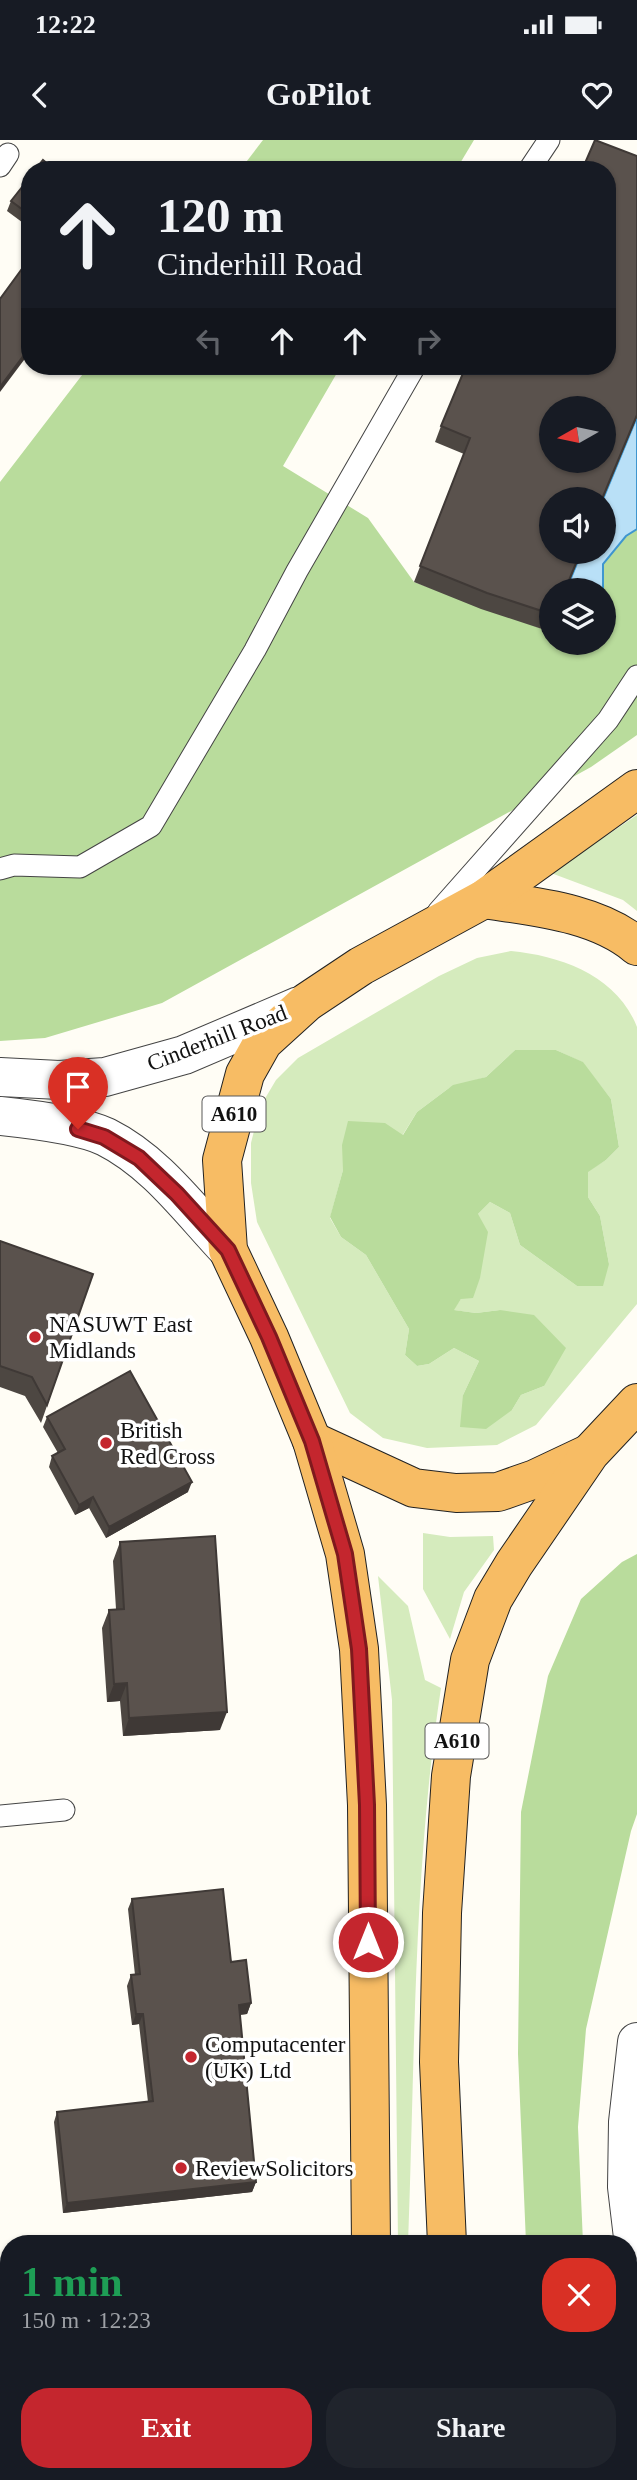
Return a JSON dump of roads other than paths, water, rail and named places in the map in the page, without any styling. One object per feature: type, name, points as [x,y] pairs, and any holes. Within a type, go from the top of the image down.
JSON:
[{"type":"highway","name":"A610","points":[[371,2235],[367,1805],[359,1649],[345,1554],[312,1441],[269,1337],[228,1250],[222,1160],[245,1074],[263,1042],[307,1002],[361,966],[484,899],[637,789]]},
{"type":"highway","points":[[484,899],[554,910],[625,936],[637,946]]},
{"type":"highway","name":"A610","points":[[447,2235],[439,2062],[442,1913],[452,1776],[471,1660],[493,1599],[513,1564],[590,1453],[637,1402]]},
{"type":"highway","name":"A610","points":[[312,1441],[414,1488],[456,1493],[498,1492],[536,1479],[590,1453]]},
{"type":"street","name":"Cinderhill Road","points":[[0,1077],[59,1080],[105,1077],[184,1055],[307,1002]]},
{"type":"street","points":[[0,1116],[78,1129],[104,1137],[149,1167],[228,1250]]},
{"type":"street","points":[[632,2235],[626,2187],[628,2122],[637,2042]]},
{"type":"lane","points":[[535,161],[549,140]]},
{"type":"lane","points":[[0,869],[14,865],[80,867],[151,826],[255,650],[297,571],[410,375]]},
{"type":"lane","points":[[416,937],[608,720],[637,676]]},
{"type":"lane","points":[[0,1816],[64,1810]]},
{"type":"water","points":[[637,417],[637,529],[626,536],[616,548],[616,487],[608,487]]},
{"type":"water","points":[[577,564],[603,564],[603,578],[571,578]]},
{"type":"place","name":"NASUWT East Midlands","points":[[35,1337]]},
{"type":"place","name":"British Red Cross","points":[[106,1443]]},
{"type":"place","name":"Computacenter (UK) Ltd","points":[[191,2057]]},
{"type":"place","name":"ReviewSolicitors","points":[[181,2168]]}]
